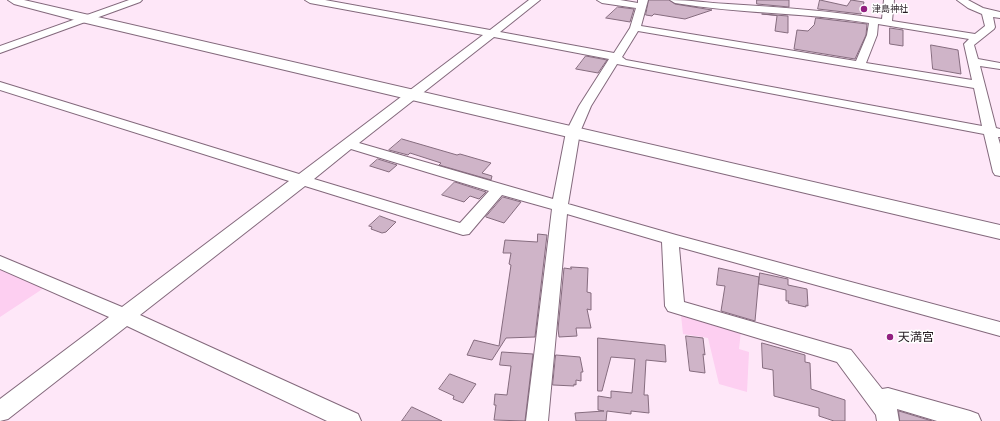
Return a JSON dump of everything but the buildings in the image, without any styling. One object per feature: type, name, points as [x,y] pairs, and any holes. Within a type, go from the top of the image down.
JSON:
[{"type":"street","points":[[14,0],[86,19],[1000,232]]},
{"type":"street","points":[[0,50],[137,0]]},
{"type":"street","points":[[310,0],[610,55],[623,63],[995,132]]},
{"type":"street","points":[[0,412],[535,0]]},
{"type":"street","points":[[537,421],[560,206],[572,132],[585,106],[635,28],[642,3],[602,0]]},
{"type":"street","points":[[675,0],[711,6],[794,11],[874,20],[977,37]]},
{"type":"street","points":[[887,22],[890,0]]},
{"type":"street","points":[[962,0],[972,7],[987,13],[1000,15]]},
{"type":"street","points":[[987,13],[990,27],[969,44],[978,85],[995,132],[1000,172]]},
{"type":"street","points":[[860,65],[872,35],[874,20]]},
{"type":"street","points":[[635,28],[978,85]]},
{"type":"street","points":[[973,62],[1000,66]]},
{"type":"street","points":[[0,86],[463,230],[499,190]]},
{"type":"street","points":[[348,144],[499,190],[560,206],[670,239],[1000,329]]},
{"type":"street","points":[[670,239],[675,306],[844,356],[887,412],[888,421]]},
{"type":"street","points":[[0,262],[124,316],[350,421]]},
{"type":"street","points":[[877,400],[888,397],[970,421]]},
{"type":"shaded area","points":[[0,268],[44,288],[0,317]]},
{"type":"shaded area","points":[[681,315],[741,331],[739,349],[749,352],[747,392],[719,384],[708,338],[683,334]]},
{"type":"place","name":"津島神社","points":[[864,9]]},
{"type":"place","name":"天満宮","points":[[890,337]]}]
